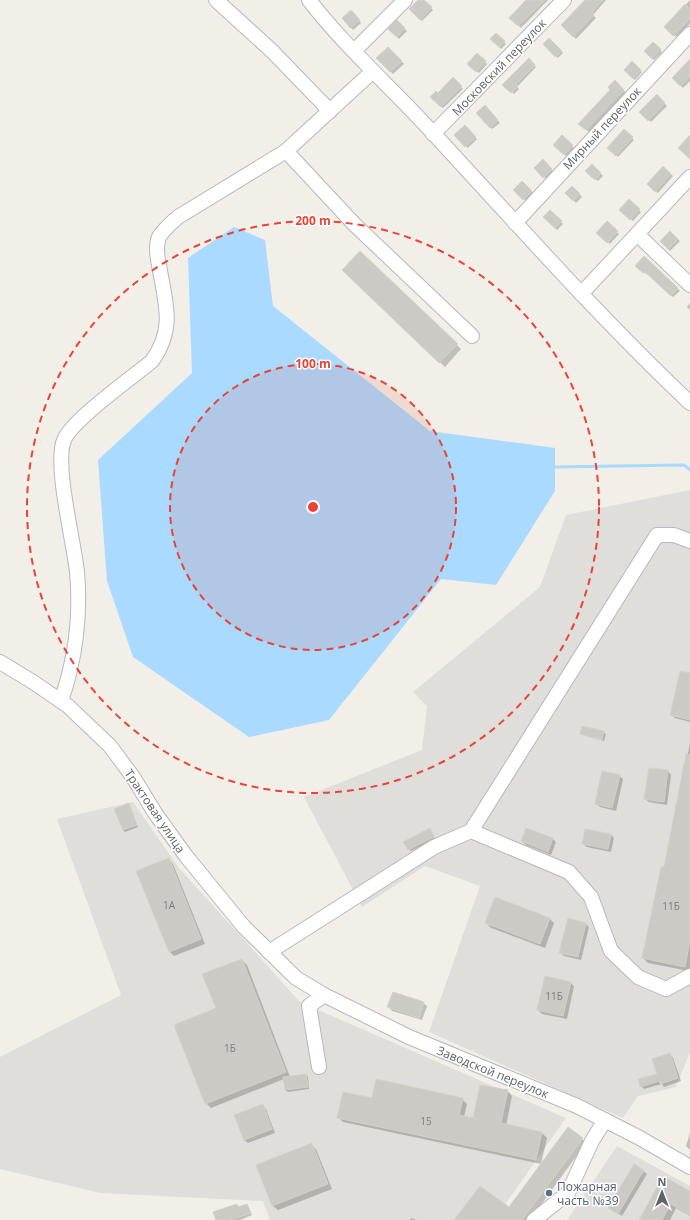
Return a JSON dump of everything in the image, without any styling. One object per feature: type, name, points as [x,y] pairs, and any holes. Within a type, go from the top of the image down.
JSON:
[{"type":"street","points":[[216,0],[272,51],[330,110]]},
{"type":"street","points":[[309,0],[330,27],[433,134],[581,294],[634,350],[690,403]]},
{"type":"street","points":[[354,51],[405,0]]},
{"type":"street","name":"Московский переулок","points":[[433,134],[564,0]]},
{"type":"street","name":"Мирный переулок","points":[[515,223],[690,34]]},
{"type":"street","points":[[61,701],[71,666],[78,610],[77,573],[62,472],[64,440],[83,416],[152,361],[159,352],[165,339],[167,323],[157,258],[158,239],[168,226],[178,217],[286,151],[373,71]]},
{"type":"street","points":[[286,151],[355,225],[472,336]]},
{"type":"street","points":[[581,294],[690,177]]},
{"type":"street","points":[[637,234],[690,285]]},
{"type":"street","points":[[269,952],[434,847],[471,831],[656,535],[674,535],[690,541]]},
{"type":"street","name":"Трактовая улица","points":[[0,662],[68,706],[110,746],[133,777],[186,856],[244,927],[296,978]]},
{"type":"street","points":[[471,831],[569,872],[591,897],[610,951],[638,977],[666,989],[690,976]]},
{"type":"street","name":"Заводской переулок","points":[[296,978],[324,995],[409,1037],[577,1106],[690,1167]]},
{"type":"street","points":[[319,1067],[309,1006],[324,995]]},
{"type":"street","points":[[534,1220],[568,1193],[592,1141],[605,1120]]},
{"type":"shaded area","name":"11Б","points":[[690,490],[690,1052],[676,1087],[638,1096],[623,1118],[429,1032],[480,886],[425,866],[362,907],[304,797],[422,750],[427,706],[413,692],[540,587],[566,515]]},
{"type":"shaded area","name":"1Б","points":[[133,802],[179,868],[300,1002],[566,1118],[494,1220],[270,1220],[263,1201],[100,1193],[0,1169],[0,1057],[121,995],[57,819]]},
{"type":"shaded area","points":[[617,1146],[690,1186],[690,1220],[567,1220]]},
{"type":"water","points":[[234,227],[265,240],[273,306],[430,431],[555,448],[555,491],[496,585],[441,579],[329,720],[249,737],[133,657],[107,581],[98,460],[192,373],[188,258]]},
{"type":"building","points":[[418,0],[424,0],[432,7],[420,20],[409,9]]},
{"type":"building","points":[[526,0],[545,0],[518,26],[509,18]]},
{"type":"building","points":[[585,0],[603,0],[592,12],[594,15],[573,37],[561,25]]},
{"type":"building","points":[[685,4],[690,9],[690,19],[673,36],[664,27]]},
{"type":"building","points":[[351,10],[360,20],[350,28],[342,18]]},
{"type":"building","points":[[397,20],[405,28],[397,37],[388,29]]},
{"type":"building","points":[[496,33],[505,41],[499,47],[490,39]]},
{"type":"building","points":[[549,38],[562,51],[555,57],[543,44]]},
{"type":"building","points":[[653,42],[661,49],[652,59],[644,51]]},
{"type":"building","points":[[388,47],[402,61],[390,72],[376,58]]},
{"type":"building","points":[[477,53],[486,61],[476,72],[467,64]]},
{"type":"building","points":[[529,58],[535,65],[516,84],[518,86],[511,93],[502,85]]},
{"type":"building","points":[[690,59],[690,77],[680,86],[672,78]]},
{"type":"building","points":[[632,61],[641,70],[633,79],[624,70]]},
{"type":"building","points":[[453,77],[462,86],[441,107],[430,97],[436,91],[438,93]]},
{"type":"building","points":[[615,80],[624,90],[586,130],[578,124],[610,90],[608,87]]},
{"type":"building","points":[[657,94],[665,103],[648,121],[639,112]]},
{"type":"building","points":[[485,105],[498,120],[490,128],[476,113]]},
{"type":"building","points":[[465,125],[476,137],[465,147],[454,135]]},
{"type":"building","points":[[624,129],[633,137],[616,156],[607,148]]},
{"type":"building","points":[[562,135],[573,145],[564,155],[553,145]]},
{"type":"building","points":[[690,135],[690,159],[678,148]]},
{"type":"building","points":[[543,159],[552,169],[543,178],[534,168]]},
{"type":"building","points":[[592,164],[601,173],[595,180],[585,171]]},
{"type":"building","points":[[663,166],[671,174],[655,192],[647,184]]},
{"type":"building","points":[[522,181],[532,191],[523,200],[513,190]]},
{"type":"building","points":[[572,186],[580,194],[573,201],[565,193]]},
{"type":"building","points":[[629,199],[640,209],[630,220],[619,210]]},
{"type":"building","points":[[550,210],[562,221],[555,228],[543,217]]},
{"type":"building","points":[[607,221],[618,231],[607,243],[596,233]]},
{"type":"building","points":[[670,231],[678,239],[668,249],[660,241]]},
{"type":"building","points":[[360,251],[458,344],[439,363],[342,270]]},
{"type":"building","points":[[644,256],[678,288],[671,296],[644,271],[643,273],[635,266]]},
{"type":"building","points":[[680,671],[690,673],[690,720],[670,715]]},
{"type":"building","points":[[582,726],[604,731],[602,740],[580,734]]},
{"type":"building","points":[[686,754],[690,755],[690,940],[685,967],[642,958],[661,867],[664,867]]},
{"type":"building","points":[[649,768],[668,770],[664,802],[644,799]]},
{"type":"building","points":[[602,771],[620,775],[612,808],[595,804]]},
{"type":"building","points":[[129,803],[137,825],[123,830],[114,809]]},
{"type":"building","points":[[430,828],[434,837],[408,850],[403,842]]},
{"type":"building","points":[[526,828],[553,838],[548,852],[521,841]]},
{"type":"building","points":[[585,829],[611,834],[608,849],[582,844]]},
{"type":"building","points":[[169,858],[201,939],[169,952],[136,871]]},
{"type":"building","points":[[495,897],[550,918],[540,944],[485,923]]},
{"type":"building","points":[[568,918],[586,923],[578,957],[559,953]]},
{"type":"building","points":[[242,959],[286,1072],[205,1104],[174,1025],[216,1008],[202,974]]},
{"type":"building","points":[[545,976],[571,982],[563,1016],[537,1010]]},
{"type":"building","points":[[393,992],[424,1002],[419,1018],[387,1007]]},
{"type":"building","points":[[670,1053],[678,1078],[660,1084],[659,1081],[640,1087],[638,1079],[657,1074],[652,1059]]},
{"type":"building","points":[[306,1074],[308,1087],[285,1090],[283,1077]]},
{"type":"building","points":[[376,1079],[463,1098],[459,1115],[473,1118],[480,1085],[508,1090],[501,1123],[542,1132],[536,1160],[337,1118],[343,1092],[372,1098]]},
{"type":"building","points":[[263,1104],[272,1129],[244,1140],[234,1115]]},
{"type":"building","points":[[568,1127],[583,1138],[522,1220],[454,1220],[480,1186],[509,1207]]},
{"type":"building","points":[[312,1143],[328,1184],[272,1206],[256,1165]]},
{"type":"building","points":[[634,1164],[644,1170],[618,1214],[608,1208]]},
{"type":"building","points":[[663,1176],[690,1191],[690,1215],[671,1204],[662,1220],[639,1220]]},
{"type":"building","points":[[237,1204],[238,1207],[247,1204],[251,1213],[230,1220],[216,1220],[213,1212]]},
{"type":"waterway","points":[[555,467],[684,465],[690,470]]},
{"type":"place","name":"Пожарная часть №39","points":[[549,1193]]}]
